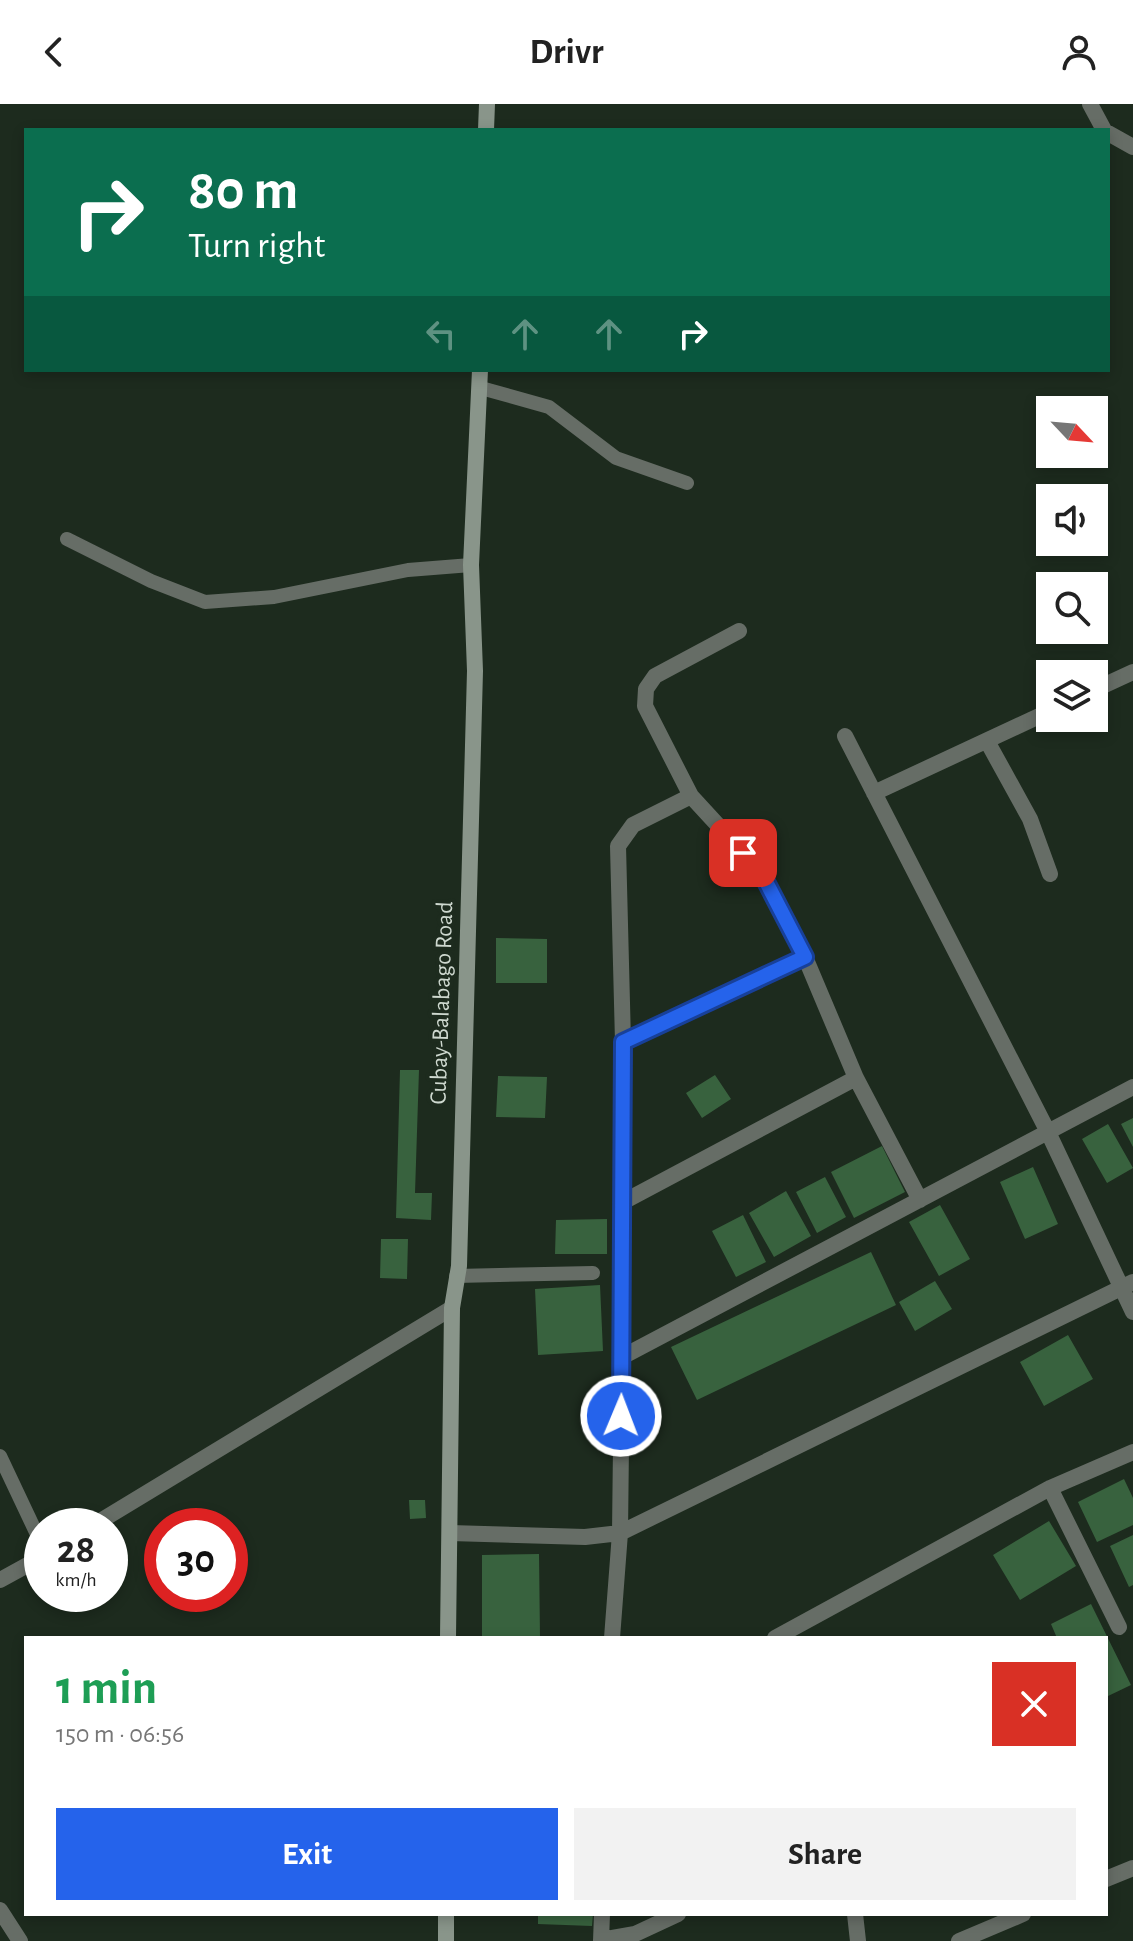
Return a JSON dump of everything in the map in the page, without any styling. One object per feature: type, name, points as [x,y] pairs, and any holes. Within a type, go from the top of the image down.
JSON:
[{"type":"main road","points":[[486,128],[487,104]]},
{"type":"main road","name":"Cubay-Balabago Road","points":[[448,1636],[452,1308],[456,1276],[475,671],[471,565],[480,372]]},
{"type":"main road","points":[[446,1916],[446,1941]]},
{"type":"street","points":[[1090,104],[1104,128]]},
{"type":"street","points":[[1110,134],[1133,147]]},
{"type":"street","points":[[739,631],[655,676],[646,689],[645,706],[691,796],[761,872],[805,957],[856,1078],[920,1200]]},
{"type":"street","points":[[1108,684],[1133,672]]},
{"type":"street","points":[[874,793],[1036,718]]},
{"type":"street","points":[[845,736],[1127,1285],[1133,1312]]},
{"type":"street","points":[[987,741],[1030,819],[1050,874]]},
{"type":"street","points":[[612,1636],[620,1533],[622,1357],[623,1042],[618,846],[633,825],[691,796]]},
{"type":"street","points":[[623,1042],[805,957]]},
{"type":"street","points":[[623,1202],[856,1078]]},
{"type":"street","points":[[622,1357],[1133,1087]]},
{"type":"street","points":[[450,1533],[585,1537],[620,1533],[1127,1285]]},
{"type":"street","points":[[122,1508],[452,1308]]},
{"type":"street","points":[[779,1636],[1050,1488],[1133,1452]]},
{"type":"street","points":[[1050,1488],[1119,1627]]},
{"type":"street","points":[[0,1580],[24,1567]]},
{"type":"street","points":[[1108,1878],[1133,1868]]},
{"type":"street","points":[[0,1910],[20,1941]]},
{"type":"street","points":[[602,1916],[601,1941],[635,1934],[674,1916]]},
{"type":"street","points":[[855,1916],[858,1941]]},
{"type":"street","points":[[959,1941],[1018,1916]]},
{"type":"lane","points":[[481,388],[549,407],[616,458],[687,483]]},
{"type":"lane","points":[[67,539],[151,581],[205,602],[274,597],[408,570],[471,565]]},
{"type":"lane","points":[[456,1276],[593,1273]]},
{"type":"lane","points":[[0,1456],[3,1474],[24,1512]]},
{"type":"building","points":[[496,938],[547,939],[547,983],[496,983]]},
{"type":"building","points":[[400,1070],[419,1070],[415,1193],[432,1193],[431,1220],[396,1218]]},
{"type":"building","points":[[715,1075],[731,1099],[702,1118],[686,1093]]},
{"type":"building","points":[[498,1076],[547,1077],[545,1118],[496,1117]]},
{"type":"building","points":[[1133,1118],[1133,1147],[1121,1124]]},
{"type":"building","points":[[1108,1124],[1133,1168],[1107,1183],[1082,1139]]},
{"type":"building","points":[[882,1146],[905,1192],[854,1218],[831,1172]]},
{"type":"building","points":[[1033,1167],[1058,1224],[1025,1239],[1000,1182]]},
{"type":"building","points":[[825,1177],[846,1217],[817,1233],[796,1192]]},
{"type":"building","points":[[786,1191],[811,1236],[774,1257],[749,1213]]},
{"type":"building","points":[[940,1205],[970,1259],[939,1276],[909,1222]]},
{"type":"building","points":[[743,1215],[766,1262],[736,1277],[712,1231]]},
{"type":"building","points":[[607,1219],[607,1254],[555,1254],[556,1220]]},
{"type":"building","points":[[381,1239],[408,1239],[407,1279],[380,1278]]},
{"type":"building","points":[[871,1252],[896,1305],[697,1400],[671,1347]]},
{"type":"building","points":[[935,1281],[952,1309],[915,1331],[899,1302]]},
{"type":"building","points":[[600,1285],[603,1351],[538,1355],[535,1289]]},
{"type":"building","points":[[1068,1335],[1093,1379],[1044,1406],[1020,1362]]},
{"type":"building","points":[[1124,1479],[1133,1498],[1133,1525],[1097,1542],[1078,1502]]},
{"type":"building","points":[[409,1500],[425,1500],[426,1518],[410,1519]]},
{"type":"building","points":[[1049,1521],[1076,1566],[1020,1600],[993,1555]]},
{"type":"building","points":[[1133,1535],[1133,1585],[1129,1587],[1110,1546]]},
{"type":"building","points":[[539,1554],[540,1636],[482,1636],[482,1555]]},
{"type":"building","points":[[1091,1604],[1107,1636],[1056,1636],[1051,1624]]},
{"type":"building","points":[[1108,1638],[1131,1685],[1108,1696]]},
{"type":"building","points":[[538,1916],[593,1916],[592,1926],[538,1924]]},
{"type":"route","points":[[621,1416],[623,1042],[805,957],[761,872],[743,853]]}]
